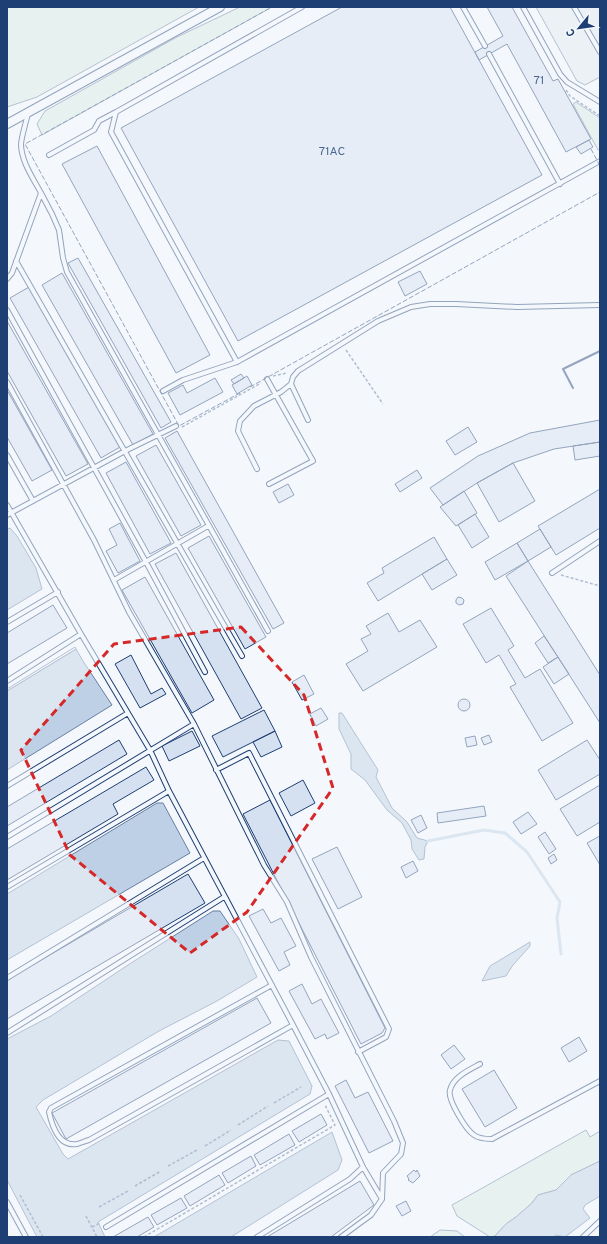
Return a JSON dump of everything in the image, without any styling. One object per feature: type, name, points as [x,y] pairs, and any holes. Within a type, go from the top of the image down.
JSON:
[{"type":"street","points":[[7,124],[220,7]]},
{"type":"lane","points":[[49,155],[94,130],[99,121],[302,7]]},
{"type":"lane","points":[[463,7],[485,46]]},
{"type":"lane","points":[[523,7],[560,74],[567,82],[600,102]]},
{"type":"lane","points":[[574,7],[600,52]]},
{"type":"lane","points":[[489,54],[560,184]]},
{"type":"lane","points":[[116,112],[111,132],[237,362]]},
{"type":"lane","points":[[28,113],[21,146],[25,161],[52,214],[58,230],[62,258],[67,272],[268,631]]},
{"type":"lane","points":[[163,391],[183,380],[237,362],[600,161]]},
{"type":"lane","points":[[7,279],[12,273],[41,193]]},
{"type":"lane","points":[[16,261],[242,656]]},
{"type":"lane","points":[[257,469],[238,431],[240,420],[254,406],[276,395],[291,384],[293,377],[298,371],[391,314],[411,307],[430,304],[517,307],[600,305]]},
{"type":"lane","points":[[7,310],[205,672]]},
{"type":"lane","points":[[267,379],[313,461],[269,484]]},
{"type":"lane","points":[[7,382],[64,484],[129,612],[194,724],[264,865],[287,902],[311,957],[394,1121],[403,1142],[401,1154],[383,1173],[382,1199],[372,1215],[341,1237]]},
{"type":"lane","points":[[291,384],[308,420]]},
{"type":"lane","points":[[7,516],[125,450],[176,426]]},
{"type":"lane","points":[[7,455],[33,501]]},
{"type":"lane","points":[[7,505],[150,750],[169,791],[224,897],[329,1094],[362,1167],[382,1199]]},
{"type":"lane","points":[[114,580],[208,526]]},
{"type":"lane","points":[[552,573],[600,542]]},
{"type":"lane","points":[[7,622],[58,592]]},
{"type":"lane","points":[[7,681],[81,634]]},
{"type":"lane","points":[[7,786],[128,712]]},
{"type":"lane","points":[[7,837],[194,724]]},
{"type":"lane","points":[[216,770],[249,753],[389,1028],[386,1036],[358,1052]]},
{"type":"lane","points":[[7,887],[169,791]]},
{"type":"lane","points":[[7,978],[204,858]]},
{"type":"lane","points":[[7,1033],[224,897]]},
{"type":"lane","points":[[272,985],[51,1108],[49,1112],[51,1123],[57,1135],[66,1143],[77,1144],[89,1140],[293,1025]]},
{"type":"lane","points":[[480,1064],[461,1075],[453,1082],[449,1091],[452,1101],[468,1130],[475,1136],[484,1139],[492,1139],[600,1081]]},
{"type":"lane","points":[[106,1226],[329,1094]]},
{"type":"lane","points":[[257,1237],[350,1179],[362,1167]]},
{"type":"lane","points":[[7,1202],[26,1237]]},
{"type":"lane","points":[[583,1237],[600,1221]]},
{"type":"path","points":[[566,90],[570,96],[600,116]]},
{"type":"path","points":[[342,343],[348,355],[383,404]]},
{"type":"path","points":[[176,426],[180,428],[267,379],[285,373]]},
{"type":"path","points":[[552,573],[600,586]]},
{"type":"path","points":[[274,1103],[301,1087]]},
{"type":"path","points":[[144,1237],[335,1125],[322,1098]]},
{"type":"path","points":[[238,1125],[268,1106]]},
{"type":"path","points":[[204,1146],[231,1130]]},
{"type":"path","points":[[168,1166],[197,1150]]},
{"type":"path","points":[[135,1186],[161,1171]]},
{"type":"path","points":[[99,1207],[128,1191]]},
{"type":"path","points":[[20,1195],[42,1237]]},
{"type":"path","points":[[86,1216],[97,1237]]},
{"type":"path","points":[[92,1227],[100,1223]]},
{"type":"highlighted area","points":[[241,627],[304,695],[333,788],[247,912],[190,953],[70,855],[21,750],[114,644]]},
{"type":"shaded area","points":[[7,7],[199,7],[37,97],[7,107]]},
{"type":"shaded area","points":[[240,7],[272,7],[42,135],[37,124],[45,111],[177,37]]},
{"type":"shaded area","points":[[536,7],[600,7],[600,77],[585,85],[577,81]]},
{"type":"shaded area","points":[[576,102],[600,118],[600,149],[598,150],[573,104]]},
{"type":"shaded area","points":[[586,1130],[590,1137],[600,1131],[600,1161],[571,1175],[556,1190],[538,1195],[532,1203],[506,1224],[495,1236],[490,1237],[457,1216],[452,1205]]},
{"type":"shaded area","points":[[440,1230],[457,1231],[465,1237],[430,1237]]},
{"type":"water","points":[[10,528],[17,536],[36,568],[42,589],[7,610],[7,529]]},
{"type":"water","points":[[76,649],[112,705],[7,770],[7,691]]},
{"type":"water","points":[[339,713],[342,713],[378,770],[376,777],[392,808],[407,822],[417,838],[428,841],[425,847],[424,859],[419,860],[412,849],[411,840],[402,823],[387,810],[365,780],[351,769],[351,754],[339,729]]},
{"type":"water","points":[[157,803],[163,803],[190,853],[7,960],[7,894]]},
{"type":"water","points":[[213,911],[220,911],[239,939],[257,977],[217,1001],[159,1031],[43,1100],[36,1107],[63,1154],[68,1159],[278,1040],[289,1041],[312,1086],[310,1094],[98,1222],[105,1237],[37,1237],[7,1180],[7,1039],[51,1016]]},
{"type":"water","points":[[530,942],[530,946],[513,965],[506,976],[482,981],[490,966]]},
{"type":"water","points":[[332,1132],[342,1160],[338,1170],[231,1237],[154,1237]]},
{"type":"water","points":[[600,1161],[600,1196],[585,1205],[583,1209],[590,1218],[565,1237],[556,1235],[553,1237],[494,1237],[506,1224],[532,1203],[538,1195],[556,1190],[571,1175]]},
{"type":"pier","points":[[75,647],[76,649],[7,691],[7,689]]},
{"type":"building","points":[[342,7],[450,7],[542,175],[238,341],[121,128]]},
{"type":"building","points":[[487,7],[512,7],[553,81],[558,79],[591,139],[566,152],[507,44],[479,60],[475,52],[503,36]]},
{"type":"building","points":[[589,140],[593,147],[581,154],[576,147]]},
{"type":"building","points":[[97,146],[210,355],[176,373],[62,164]]},
{"type":"building","points":[[78,258],[171,422],[161,428],[68,263]]},
{"type":"building","points":[[420,271],[427,284],[405,296],[398,282]]},
{"type":"building","points":[[62,273],[153,434],[133,445],[42,285]]},
{"type":"building","points":[[29,287],[120,447],[101,458],[10,298]]},
{"type":"building","points":[[7,321],[88,464],[66,476],[7,371]]},
{"type":"building","points":[[241,374],[244,378],[234,384],[231,380]]},
{"type":"building","points":[[247,376],[252,385],[237,394],[232,385]]},
{"type":"building","points":[[215,378],[223,392],[180,415],[168,393],[183,385],[187,393]]},
{"type":"building","points":[[7,390],[52,470],[32,481],[7,437]]},
{"type":"building","points":[[600,420],[600,442],[554,449],[513,463],[477,483],[443,505],[430,488],[478,456],[530,433]]},
{"type":"building","points":[[468,427],[477,442],[455,455],[446,441]]},
{"type":"building","points":[[177,431],[284,623],[273,629],[165,438]]},
{"type":"building","points":[[600,442],[600,456],[575,460],[573,446]]},
{"type":"building","points":[[156,445],[201,525],[181,536],[136,456]]},
{"type":"building","points":[[126,462],[171,543],[150,554],[106,473]]},
{"type":"building","points":[[513,463],[535,501],[499,522],[477,483]]},
{"type":"building","points":[[417,470],[422,478],[400,492],[395,484]]},
{"type":"building","points":[[288,484],[294,495],[279,503],[273,492]]},
{"type":"building","points":[[600,489],[600,528],[556,555],[538,526]]},
{"type":"building","points":[[464,491],[477,513],[456,526],[440,507]]},
{"type":"building","points":[[475,514],[489,537],[472,548],[458,525]]},
{"type":"building","points":[[120,523],[140,561],[118,573],[106,551],[117,545],[109,529]]},
{"type":"building","points":[[540,529],[551,547],[528,561],[517,543]]},
{"type":"building","points":[[209,536],[266,637],[245,649],[188,548]]},
{"type":"building","points":[[434,537],[447,559],[378,601],[367,583],[384,573],[382,568]]},
{"type":"building","points":[[517,543],[528,561],[495,580],[485,562]]},
{"type":"building","points":[[176,553],[262,708],[241,719],[155,564]]},
{"type":"building","points":[[447,559],[457,575],[432,590],[422,574]]},
{"type":"building","points":[[528,561],[600,675],[600,723],[506,576]]},
{"type":"building","points":[[145,577],[214,700],[192,713],[122,590]]},
{"type":"building","points":[[458,597],[464,600],[463,604],[459,605],[456,603]]},
{"type":"building","points":[[53,605],[67,628],[7,664],[7,633]]},
{"type":"building","points":[[491,608],[514,646],[508,650],[525,678],[540,669],[573,723],[542,741],[510,687],[516,684],[499,655],[486,663],[463,624]]},
{"type":"building","points":[[388,613],[399,632],[420,620],[437,647],[363,691],[346,664],[368,651],[361,639],[371,634],[366,626]]},
{"type":"building","points":[[544,636],[558,657],[548,663],[535,643]]},
{"type":"building","points":[[131,655],[151,694],[162,688],[166,694],[140,708],[115,664]]},
{"type":"building","points":[[558,657],[569,674],[554,684],[543,667]]},
{"type":"building","points":[[304,675],[314,694],[302,700],[292,682]]},
{"type":"building","points":[[466,699],[469,700],[469,710],[462,711],[459,710],[458,703],[459,700]]},
{"type":"building","points":[[321,708],[328,719],[316,726],[310,714]]},
{"type":"building","points":[[264,710],[275,731],[223,757],[212,736]]},
{"type":"building","points":[[192,731],[200,746],[169,761],[162,746]]},
{"type":"building","points":[[275,731],[282,747],[261,757],[253,742]]},
{"type":"building","points":[[489,735],[492,742],[484,745],[481,738]]},
{"type":"building","points":[[475,736],[477,745],[467,747],[465,738]]},
{"type":"building","points":[[119,740],[127,754],[7,826],[7,807]]},
{"type":"building","points":[[587,740],[600,760],[600,774],[556,800],[538,770]]},
{"type":"building","points":[[146,767],[154,780],[113,804],[118,814],[7,880],[7,849]]},
{"type":"building","points":[[303,780],[315,803],[291,816],[279,793]]},
{"type":"building","points":[[600,785],[600,822],[577,836],[560,809]]},
{"type":"building","points":[[270,800],[385,1028],[382,1033],[361,1044],[243,814]]},
{"type":"building","points":[[484,806],[486,816],[438,823],[437,813]]},
{"type":"building","points":[[528,812],[537,824],[521,834],[513,822]]},
{"type":"building","points":[[421,815],[427,828],[418,833],[411,820]]},
{"type":"building","points":[[545,832],[556,849],[549,854],[538,837]]},
{"type":"building","points":[[600,836],[600,865],[587,843]]},
{"type":"building","points":[[337,847],[362,897],[338,909],[312,859]]},
{"type":"building","points":[[554,854],[557,860],[551,864],[548,858]]},
{"type":"building","points":[[413,861],[418,871],[406,878],[401,867]]},
{"type":"building","points":[[188,874],[205,903],[7,1019],[7,980]]},
{"type":"building","points":[[263,909],[271,923],[281,918],[296,946],[284,952],[290,965],[279,971],[249,916]]},
{"type":"building","points":[[302,984],[312,1004],[321,999],[339,1033],[327,1039],[325,1034],[315,1039],[289,991]]},
{"type":"building","points":[[257,998],[271,1023],[66,1139],[52,1113]]},
{"type":"building","points":[[579,1037],[587,1051],[569,1062],[561,1048]]},
{"type":"building","points":[[454,1045],[465,1059],[451,1069],[441,1055]]},
{"type":"building","points":[[494,1070],[517,1108],[485,1127],[462,1089]]},
{"type":"building","points":[[346,1080],[355,1098],[368,1092],[393,1141],[369,1153],[335,1086]]},
{"type":"building","points":[[321,1114],[327,1125],[299,1142],[292,1131]]},
{"type":"building","points":[[289,1134],[295,1145],[260,1165],[254,1155]]},
{"type":"building","points":[[251,1156],[256,1166],[228,1183],[222,1173]]},
{"type":"building","points":[[414,1170],[416,1172],[417,1170],[420,1176],[413,1183],[408,1180],[409,1179],[407,1176]]},
{"type":"building","points":[[219,1175],[225,1185],[190,1206],[184,1196]]},
{"type":"building","points":[[360,1181],[374,1205],[331,1237],[267,1237]]},
{"type":"building","points":[[181,1198],[187,1208],[157,1225],[151,1215]]},
{"type":"building","points":[[406,1201],[411,1211],[402,1216],[396,1206]]},
{"type":"building","points":[[148,1217],[154,1227],[137,1237],[113,1237]]},
{"type":"waterway","points":[[428,841],[484,830],[505,833],[527,852],[560,902],[557,918],[561,954]]},
{"type":"fence","points":[[240,393],[179,426],[25,144],[272,7]]},
{"type":"fence","points":[[591,149],[600,166]]},
{"type":"fence","points":[[250,387],[600,192]]},
{"type":"wall","points":[[573,388],[563,369],[600,351]]}]
